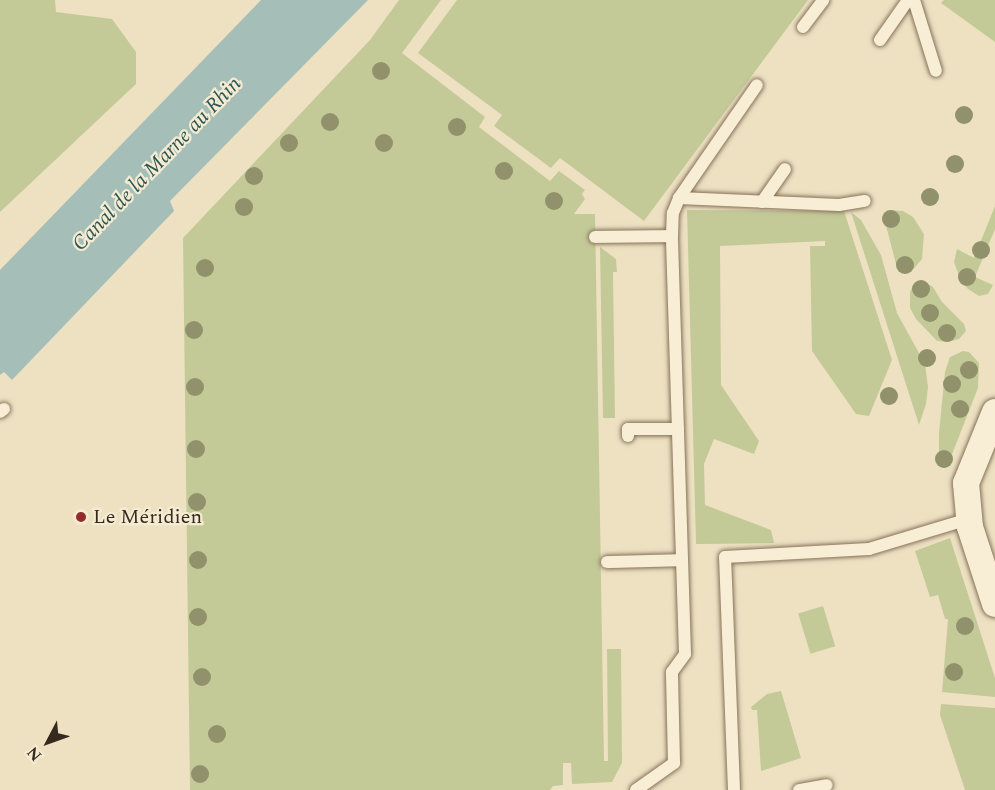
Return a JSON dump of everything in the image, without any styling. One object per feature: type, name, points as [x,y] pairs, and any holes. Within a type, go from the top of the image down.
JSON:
[{"type":"street","points":[[995,412],[966,483],[969,519],[995,604]]},
{"type":"lane","points":[[803,27],[823,0]]},
{"type":"lane","points":[[880,40],[908,0]]},
{"type":"lane","points":[[914,0],[936,71]]},
{"type":"lane","points":[[636,790],[674,764],[672,672],[685,654],[673,213],[679,198],[757,86]]},
{"type":"lane","points":[[762,202],[785,169]]},
{"type":"lane","points":[[679,198],[839,205],[865,201]]},
{"type":"lane","points":[[595,237],[672,236]]},
{"type":"lane","points":[[628,436],[628,429],[678,429]]},
{"type":"lane","points":[[734,790],[725,557],[868,549],[969,519]]},
{"type":"lane","points":[[607,562],[682,560]]},
{"type":"lane","points":[[799,790],[826,784]]},
{"type":"green space","points":[[0,0],[55,0],[56,12],[112,19],[136,52],[136,84],[0,212]]},
{"type":"green space","points":[[399,0],[441,0],[402,53],[485,117],[479,127],[550,181],[559,171],[585,190],[582,194],[585,199],[574,214],[595,214],[604,761],[608,761],[607,649],[621,649],[622,763],[612,782],[572,784],[571,763],[563,763],[563,785],[553,786],[550,790],[190,790],[183,238],[370,40]]},
{"type":"green space","points":[[457,0],[808,0],[644,221],[560,158],[551,168],[494,126],[502,115],[418,53]]},
{"type":"green space","points":[[944,0],[995,0],[995,42],[941,3]]},
{"type":"green space","points":[[995,206],[995,229],[975,277],[993,285],[988,294],[979,296],[961,281],[954,262],[957,249],[974,258]]},
{"type":"green space","points":[[687,210],[844,211],[892,360],[869,416],[856,414],[812,351],[810,246],[825,246],[825,241],[720,246],[721,385],[759,441],[754,454],[714,439],[704,464],[705,505],[771,530],[774,543],[696,544]]},
{"type":"green space","points":[[887,210],[903,211],[913,217],[924,234],[922,259],[911,272],[904,273],[896,264],[883,214]]},
{"type":"green space","points":[[851,212],[861,220],[881,255],[897,313],[925,364],[928,387],[926,404],[919,425]]},
{"type":"green space","points":[[600,247],[616,259],[617,272],[613,272],[615,418],[603,418]]},
{"type":"green space","points":[[922,280],[933,287],[942,302],[964,324],[966,331],[959,339],[948,342],[937,341],[916,319],[910,308],[910,292],[914,284]]},
{"type":"green space","points":[[963,351],[969,352],[979,363],[978,388],[946,467],[941,466],[939,459],[945,372],[950,357]]},
{"type":"green space","points":[[950,538],[995,678],[995,697],[942,692],[948,619],[945,619],[938,595],[930,597],[915,551]]},
{"type":"green space","points":[[823,606],[835,646],[810,654],[798,614]]},
{"type":"green space","points":[[781,691],[801,758],[761,771],[757,710],[752,710],[751,707],[767,694]]},
{"type":"green space","points":[[941,704],[995,708],[995,790],[965,790],[940,715]]},
{"type":"water","name":"Canal de la Marne au Rhin","points":[[261,0],[368,0],[170,201],[174,211],[12,380],[4,372],[0,375],[0,270]]},
{"type":"place","name":"Le Méridien","points":[[81,517]]}]
